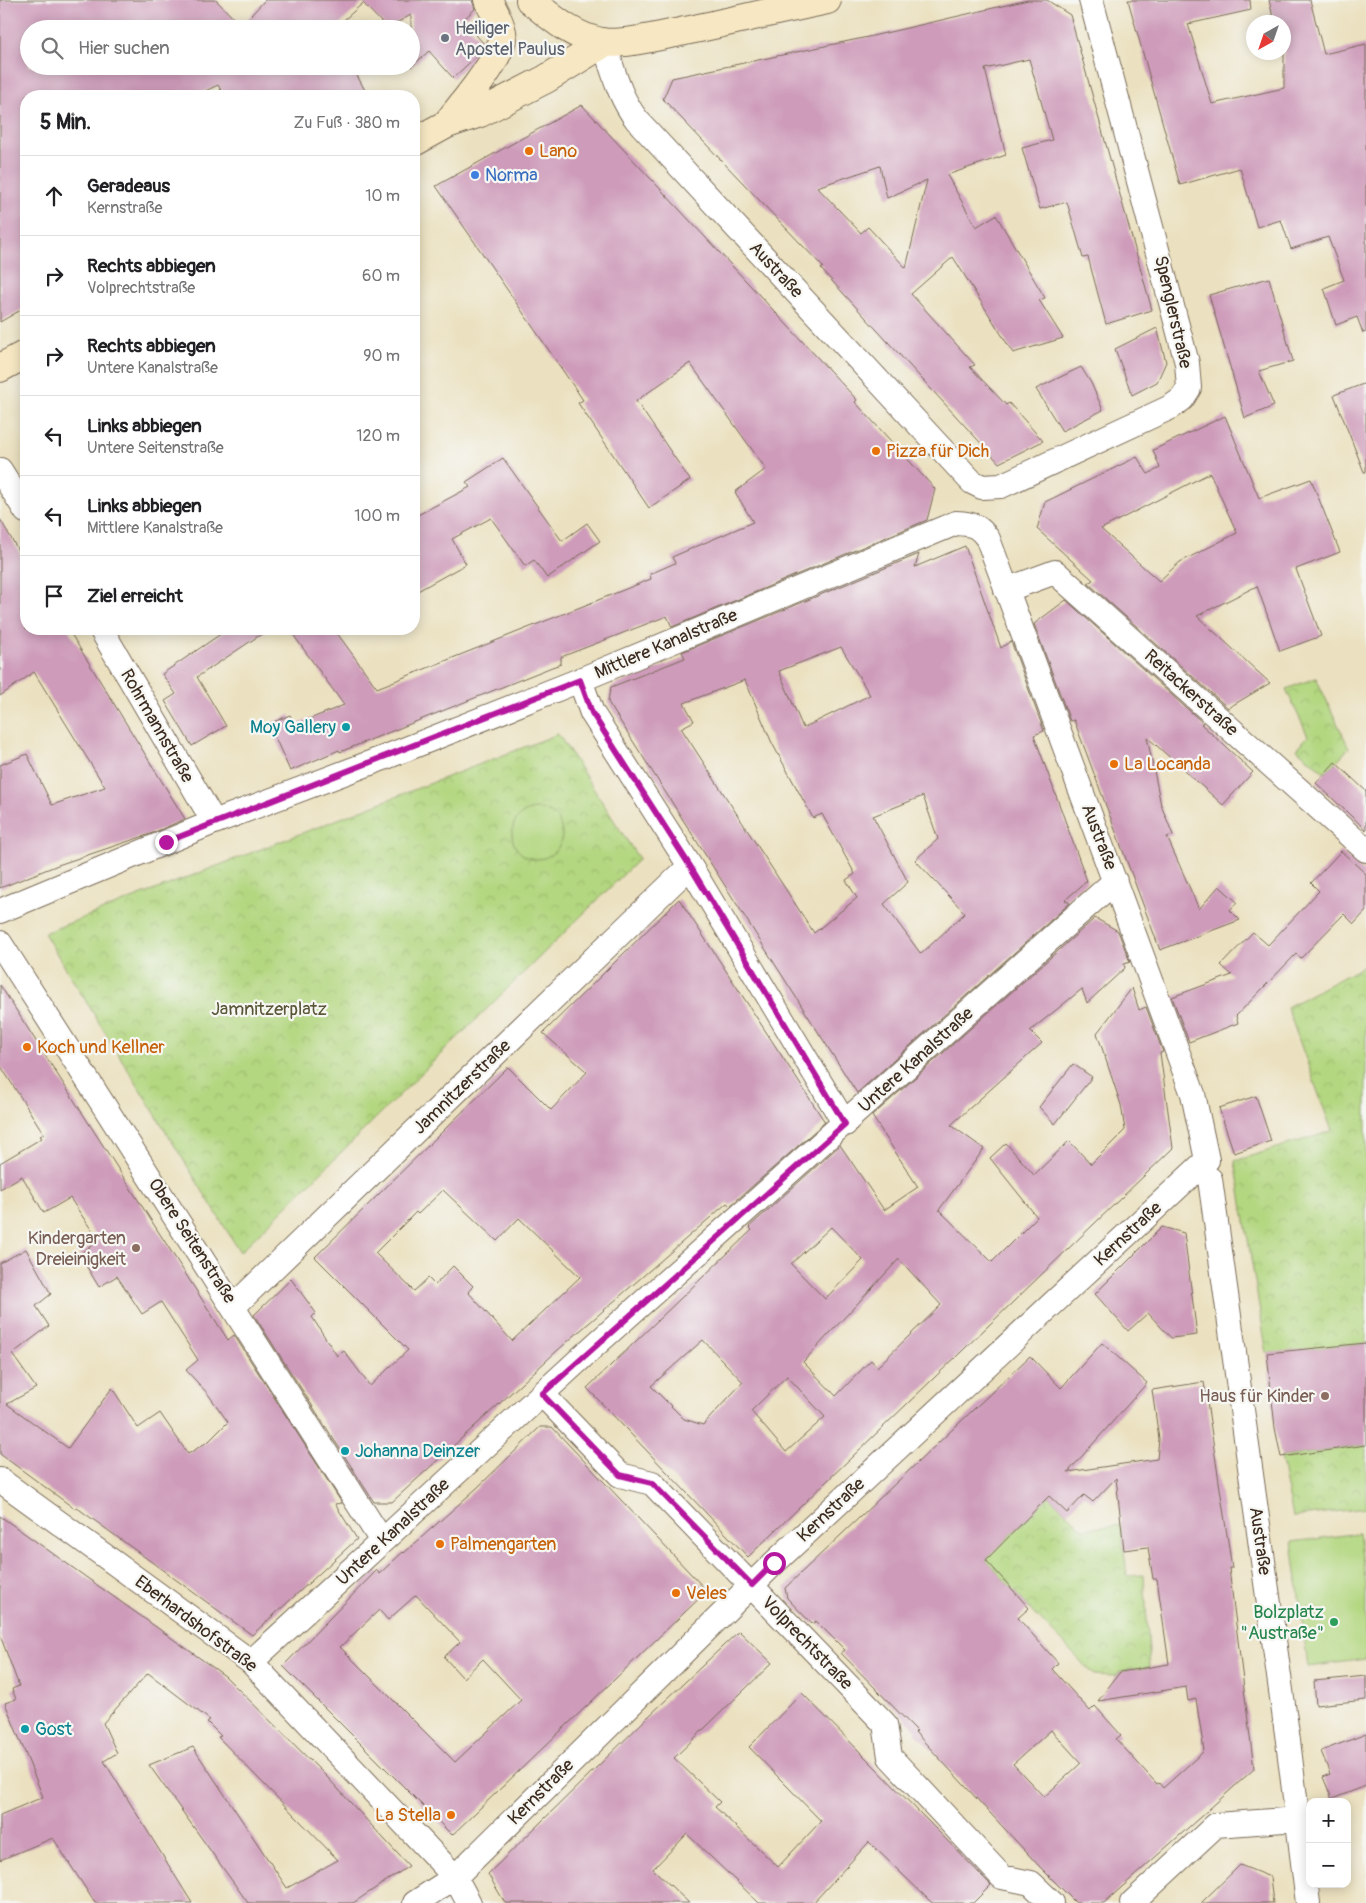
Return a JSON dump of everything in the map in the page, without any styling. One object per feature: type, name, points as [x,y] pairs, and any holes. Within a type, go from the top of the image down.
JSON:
[{"type":"street","points":[[447,124],[499,52],[503,34],[488,0]]},
{"type":"street","points":[[530,0],[568,29],[604,43],[663,36],[827,0]]},
{"type":"street","name":"Spenglerstraße","points":[[972,482],[982,487],[1001,486],[1171,407],[1182,399],[1189,388],[1187,363],[1169,291],[1091,0]]},
{"type":"street","points":[[420,139],[447,124],[480,113],[546,79],[604,43]]},
{"type":"street","name":"Austraße","points":[[604,43],[626,106],[637,120],[972,482]]},
{"type":"street","points":[[0,368],[20,357]]},
{"type":"street","points":[[0,470],[20,502]]},
{"type":"street","name":"Mittlere Kanalstraße","points":[[0,911],[214,822],[386,757],[580,680],[956,523],[970,524]]},
{"type":"street","name":"Austraße","points":[[970,524],[981,529],[988,539],[1194,1094],[1209,1170],[1308,1903]]},
{"type":"street","name":"Reitackerstraße","points":[[1006,590],[1055,572],[1366,850]]},
{"type":"street","name":"Rohrmannstraße","points":[[105,635],[214,822]]},
{"type":"street","points":[[580,680],[592,713],[690,866],[845,1124]]},
{"type":"street","name":"Jamnitzerstraße","points":[[233,1307],[690,866]]},
{"type":"street","name":"Untere Kanalstraße","points":[[251,1662],[542,1394],[1115,881]]},
{"type":"street","name":"Obere Seitenstraße","points":[[0,942],[382,1541]]},
{"type":"street","name":"Kernstraße","points":[[414,1903],[455,1878],[752,1585],[1209,1170]]},
{"type":"street","name":"Volprechtstraße","points":[[542,1394],[620,1475],[652,1483],[885,1724],[890,1757],[1002,1877],[1031,1883],[1052,1903]]},
{"type":"street","name":"Eberhardshofstraße","points":[[0,1480],[251,1662],[455,1878],[468,1903]]},
{"type":"street","points":[[1132,1903],[1216,1825],[1298,1819]]},
{"type":"green space","points":[[1316,678],[1349,748],[1325,773],[1297,749],[1308,736],[1286,689]]},
{"type":"green space","name":"Jamnitzerplatz","points":[[558,734],[639,859],[240,1252],[44,933]]},
{"type":"green space","points":[[532,809],[542,809],[555,816],[562,829],[562,839],[555,852],[542,859],[532,859],[523,855],[516,848],[512,839],[512,829],[516,820],[523,813]]},
{"type":"green space","points":[[1362,967],[1366,968],[1366,1343],[1267,1354],[1235,1161],[1332,1131],[1287,1007]]},
{"type":"green space","points":[[1366,1445],[1366,1508],[1293,1517],[1281,1457]]},
{"type":"green space","points":[[1049,1496],[1083,1529],[1121,1525],[1127,1576],[1144,1575],[1150,1667],[1120,1672],[1116,1676],[1094,1675],[1029,1608],[986,1560]]},
{"type":"green space","name":"Bolzplatz \"Austraße\"","points":[[1359,1533],[1366,1584],[1366,1659],[1308,1667],[1292,1542]]},
{"type":"building","points":[[0,0],[216,0],[235,20],[20,20],[20,75],[357,75],[365,90],[221,90],[218,85],[208,90],[20,90],[20,310],[0,322]]},
{"type":"building","points":[[265,0],[472,0],[475,9],[463,20],[484,44],[480,53],[453,78],[429,51],[420,59],[420,20],[411,20],[411,15],[402,20],[379,20],[363,3],[344,20],[247,20]]},
{"type":"building","points":[[1028,0],[1047,0],[1070,15],[1152,310],[1106,324],[1088,257],[1083,258],[1067,202],[1040,209],[1022,148],[1052,140],[1029,59],[985,69],[1006,155],[947,175],[976,227],[996,215],[1045,298],[1039,300],[1063,338],[1013,353],[953,257],[911,294],[975,365],[970,367],[1006,405],[1009,403],[1043,441],[999,463],[821,269],[823,267],[663,99],[672,78],[868,37]],"holes":[[[880,166],[887,198],[927,180],[906,268],[868,227],[861,233],[817,187]]]},
{"type":"building","points":[[1128,0],[1250,0],[1251,10],[1188,24],[1212,104],[1284,88],[1284,60],[1291,60],[1291,15],[1272,15],[1269,0],[1310,0],[1324,54],[1366,44],[1366,332],[1363,333],[1357,317],[1336,325],[1324,288],[1344,280],[1328,237],[1291,249],[1281,220],[1257,227],[1240,168],[1180,185]]},
{"type":"building","points":[[582,105],[857,400],[855,402],[935,489],[927,520],[672,627],[667,616],[561,657],[561,664],[340,752],[339,750],[290,771],[269,724],[290,715],[295,725],[344,705],[293,635],[338,635],[377,688],[651,579],[650,574],[675,563],[672,557],[753,522],[735,492],[766,469],[690,363],[636,401],[690,480],[649,508],[578,403],[583,400],[436,186]]},
{"type":"building","points":[[1269,278],[1293,361],[1259,371],[1274,406],[1245,418],[1209,295]]},
{"type":"building","points":[[1157,328],[1166,362],[1157,382],[1132,395],[1115,349]]},
{"type":"building","points":[[1081,367],[1091,383],[1103,410],[1062,431],[1036,389]]},
{"type":"building","points":[[1366,383],[1366,472],[1364,472],[1334,395]]},
{"type":"building","points":[[1225,416],[1259,498],[1311,479],[1340,552],[1296,569],[1321,636],[1280,651],[1257,586],[1197,616],[1270,683],[1228,708],[1088,583],[1093,580],[1037,529],[1045,502],[1137,457],[1148,474],[1160,468],[1153,450]],"holes":[[[1210,473],[1237,533],[1180,562],[1159,581],[1101,529]]]},
{"type":"building","points":[[503,458],[562,541],[587,523],[600,541],[547,578],[534,560],[525,566],[491,518],[452,539],[466,564],[420,590],[420,514],[470,487],[466,482]]},
{"type":"building","points":[[0,519],[20,554],[20,635],[72,635],[185,819],[153,833],[58,865],[0,888],[0,765],[27,754],[52,805],[105,787],[34,672],[0,696]]},
{"type":"building","points":[[965,546],[1001,648],[1011,641],[1044,731],[1034,735],[1087,881],[1065,900],[1070,903],[857,1093],[608,702],[611,687],[685,658],[682,652],[919,554],[915,567]],"holes":[[[841,647],[870,695],[803,728],[779,671]],[[745,680],[772,743],[813,818],[822,814],[855,874],[846,880],[857,898],[814,933],[681,728],[694,721],[684,703]],[[923,796],[938,839],[915,860],[965,913],[921,954],[884,904],[908,882],[873,816]]]},
{"type":"building","points":[[1066,600],[1203,723],[1201,724],[1253,772],[1223,805],[1147,737],[1161,805],[1173,835],[1167,837],[1199,909],[1219,886],[1237,902],[1230,910],[1240,920],[1160,950],[1074,720],[1070,721],[1034,624]]},
{"type":"building","points":[[219,635],[260,635],[197,677],[226,726],[192,746],[165,701],[176,694],[162,674]]},
{"type":"building","points":[[1335,762],[1366,791],[1366,830],[1316,783]]},
{"type":"building","points":[[1341,851],[1366,874],[1366,911],[1354,924],[1344,914],[1301,958],[1296,954],[1236,1016],[1238,1023],[1189,1042],[1172,997],[1232,975],[1221,965],[1253,932],[1268,945],[1319,891],[1311,883]]},
{"type":"building","points":[[679,899],[825,1122],[730,1206],[727,1203],[558,1350],[392,1502],[374,1502],[254,1315],[291,1279],[316,1313],[312,1317],[337,1356],[344,1351],[370,1386],[408,1350],[315,1257],[508,1067],[551,1110],[587,1072],[543,1033]],"holes":[[[443,1190],[497,1241],[519,1218],[580,1277],[512,1341],[468,1292],[473,1286],[453,1266],[435,1285],[428,1278],[414,1291],[375,1253],[416,1212],[418,1214]]]},
{"type":"building","points":[[1095,918],[1118,931],[1130,962],[1124,964],[1125,968],[1087,1003],[1082,989],[1030,1031],[1042,1043],[951,1125],[984,1149],[939,1210],[992,1262],[1037,1217],[990,1158],[1006,1143],[1034,1175],[1069,1141],[1091,1164],[1125,1130],[1121,1105],[1097,1033],[1132,988],[1139,1010],[1146,1007],[1163,1052],[1160,1053],[1173,1148],[748,1557],[587,1388],[752,1230],[749,1227],[840,1145],[884,1210],[918,1187],[872,1116]],"holes":[[[831,1227],[863,1260],[825,1299],[791,1264]],[[899,1259],[941,1305],[877,1367],[871,1360],[836,1396],[803,1362]],[[703,1340],[743,1382],[703,1425],[684,1419],[651,1386]],[[787,1376],[825,1417],[786,1452],[751,1411]]]},
{"type":"building","points":[[0,985],[228,1340],[234,1335],[342,1503],[335,1504],[357,1539],[252,1635],[0,1454],[0,1263],[26,1249],[51,1294],[36,1306],[49,1326],[12,1354],[36,1388],[7,1404],[68,1448],[112,1388],[138,1428],[160,1413],[188,1454],[209,1441],[228,1422],[208,1394],[186,1370],[198,1360],[161,1302],[142,1314],[117,1276],[99,1287],[79,1254],[99,1241],[70,1198],[44,1213],[22,1176],[0,1189],[0,1163],[42,1138],[40,1136],[44,1134],[0,1065]]},
{"type":"building","points":[[1073,1064],[1092,1077],[1055,1124],[1039,1107]]},
{"type":"building","points":[[1256,1096],[1271,1141],[1234,1153],[1219,1108]]},
{"type":"building","points":[[1162,1227],[1184,1233],[1197,1335],[1171,1338],[1148,1313],[1128,1331],[1095,1294]]},
{"type":"building","points":[[1102,1343],[1147,1383],[1068,1472],[1157,1459],[1159,1439],[1152,1390],[1204,1382],[1232,1568],[1229,1568],[1254,1769],[1104,1903],[1076,1903],[1040,1867],[915,1732],[917,1731],[841,1653],[845,1650],[816,1621],[812,1624],[787,1598],[785,1588],[1030,1356],[1061,1388]],"holes":[[[1116,1478],[1124,1550],[1148,1547],[1153,1579],[1157,1579],[1169,1664],[1120,1672],[1098,1701],[1186,1687],[1188,1701],[1196,1699],[1204,1751],[1163,1788],[1159,1783],[1157,1784],[1116,1739],[1121,1735],[1095,1706],[1090,1711],[1052,1669],[1058,1663],[1018,1618],[1029,1608],[986,1560],[1049,1496],[1067,1513],[1084,1495],[1093,1502]],[[1051,1730],[1081,1763],[1044,1797],[1013,1764]]]},
{"type":"building","points":[[1366,1343],[1366,1445],[1281,1457],[1275,1428],[1267,1353]]},
{"type":"building","points":[[540,1427],[552,1427],[707,1591],[452,1835],[283,1666],[377,1570],[379,1574],[477,1488]],"holes":[[[416,1595],[460,1642],[444,1657],[463,1678],[483,1659],[521,1700],[455,1762],[340,1647],[379,1610],[388,1620]]]},
{"type":"building","points":[[0,1516],[225,1676],[327,1777],[409,1866],[353,1903],[248,1903],[149,1765],[193,1747],[287,1888],[338,1860],[218,1737],[221,1736],[207,1722],[210,1720],[148,1673],[103,1723],[117,1753],[104,1761],[192,1903],[95,1903],[53,1838],[0,1860],[0,1815],[43,1797],[5,1703],[16,1699],[12,1689],[19,1686],[0,1635]]},
{"type":"building","points":[[739,1631],[772,1663],[674,1758],[720,1802],[715,1807],[778,1867],[821,1821],[749,1747],[802,1693],[991,1885],[973,1903],[932,1903],[869,1842],[813,1903],[759,1903],[687,1834],[653,1869],[689,1903],[505,1903],[488,1874],[648,1717]]},
{"type":"building","points":[[1366,1676],[1366,1700],[1316,1705],[1314,1681]]},
{"type":"building","points":[[1366,1734],[1366,1786],[1332,1798],[1323,1777],[1330,1774],[1321,1751]]},
{"type":"building","points":[[1240,1865],[1270,1877],[1273,1903],[1201,1903]]},
{"type":"place","name":"Heiliger Apostel Paulus","points":[[445,38]]},
{"type":"place","name":"Lano","points":[[529,151]]},
{"type":"place","name":"Norma","points":[[475,175]]},
{"type":"place","name":"Pizza für Dich","points":[[876,451]]},
{"type":"place","name":"Moy Gallery","points":[[346,727]]},
{"type":"place","name":"La Locanda","points":[[1114,764]]},
{"type":"place","name":"Koch und Kellner","points":[[27,1047]]},
{"type":"place","name":"Kindergarten Dreieinigkeit","points":[[136,1248]]},
{"type":"place","name":"Haus für Kinder","points":[[1325,1396]]},
{"type":"place","name":"Johanna Deinzer","points":[[345,1451]]},
{"type":"place","name":"Palmengarten","points":[[440,1544]]},
{"type":"place","name":"Veles","points":[[676,1593]]},
{"type":"place","name":"Bolzplatz \"Austraße\"","points":[[1334,1622]]},
{"type":"place","name":"Gost","points":[[25,1729]]},
{"type":"place","name":"La Stella","points":[[451,1815]]},
{"type":"route","points":[[166,842],[580,680],[592,713],[690,866],[845,1124],[542,1394],[620,1475],[652,1483],[752,1585],[774,1563]]}]
